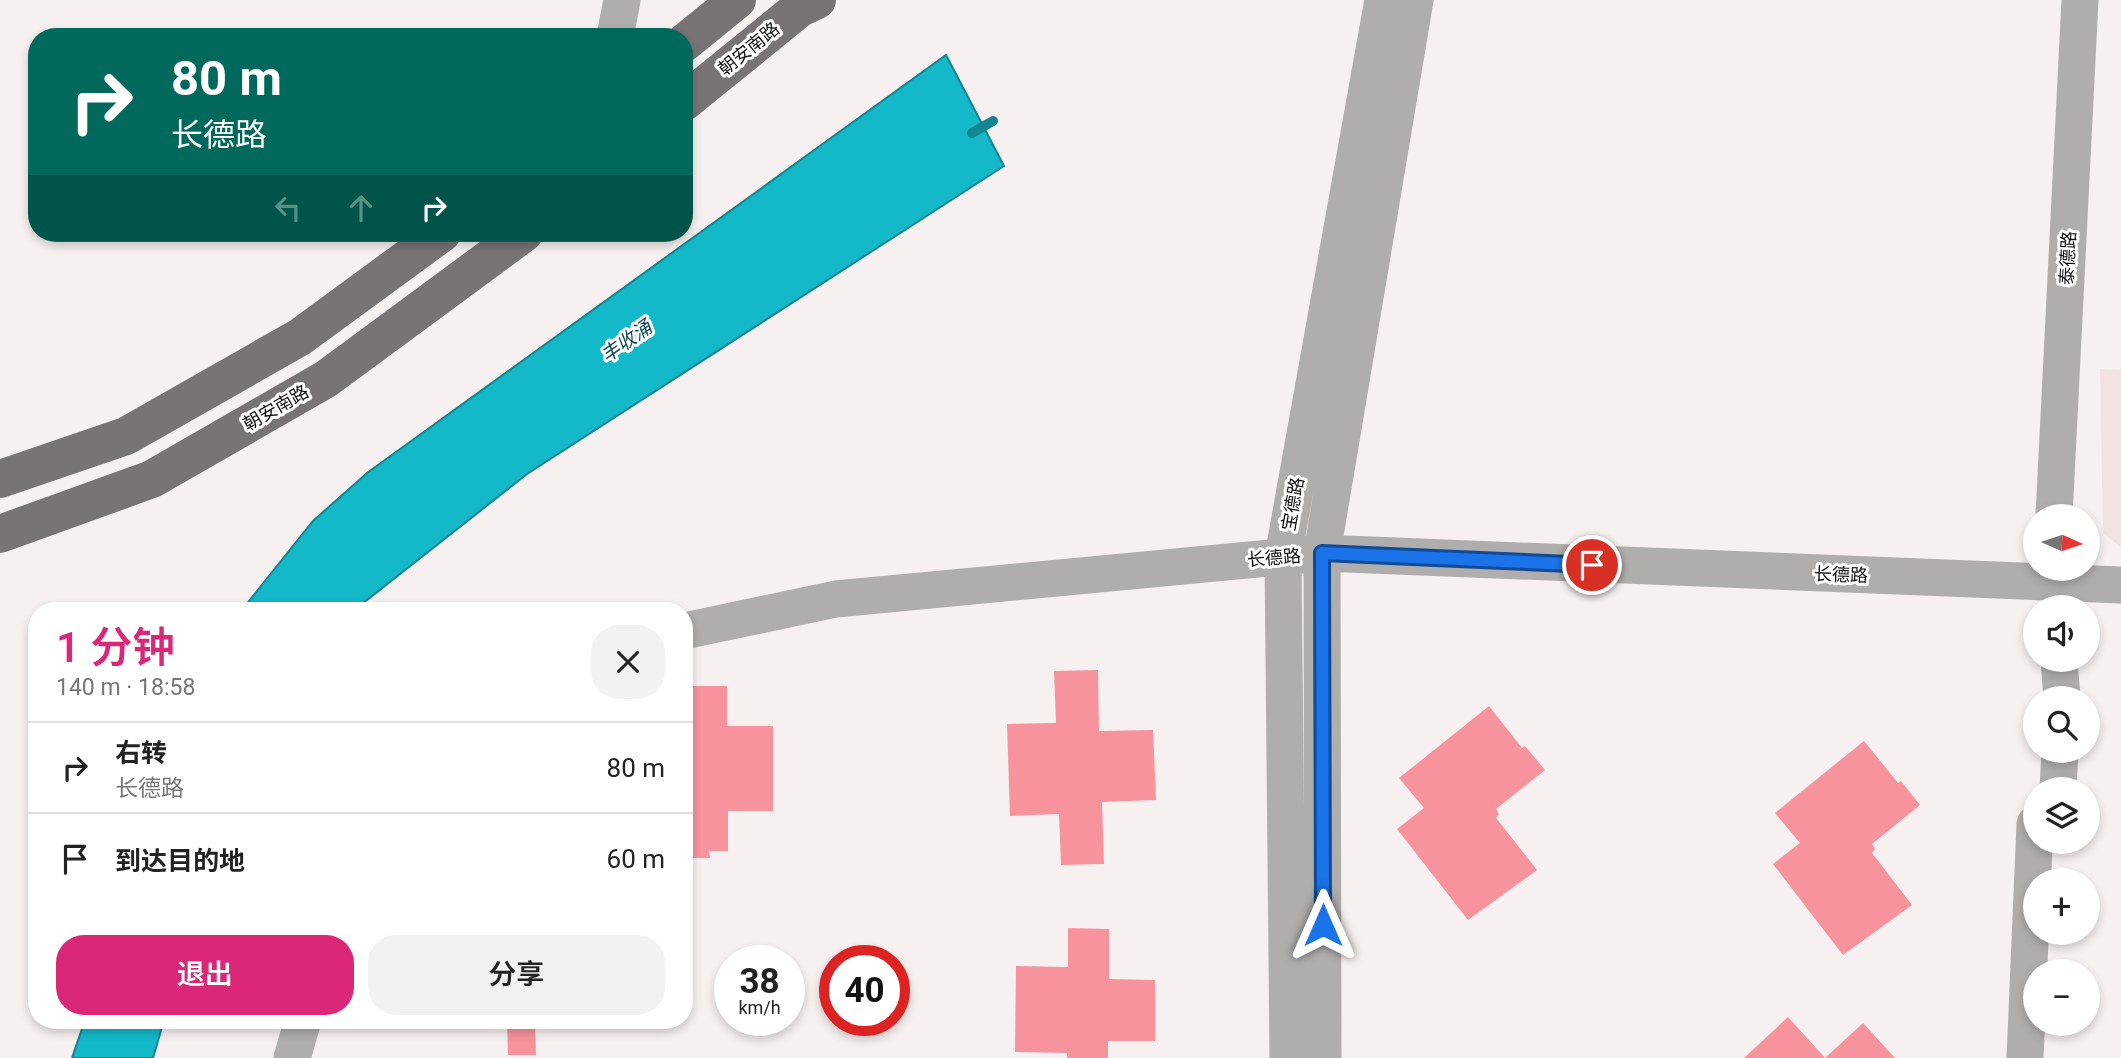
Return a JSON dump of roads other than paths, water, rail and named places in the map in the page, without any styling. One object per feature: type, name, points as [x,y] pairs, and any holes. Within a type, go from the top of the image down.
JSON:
[{"type":"main road","points":[[693,36],[737,0]]},
{"type":"main road","name":"朝安南路","points":[[693,95],[800,8],[817,0]]},
{"type":"main road","points":[[0,479],[126,436],[300,337],[430,242]]},
{"type":"main road","name":"朝安南路","points":[[0,534],[152,479],[326,379],[512,242]]},
{"type":"street","points":[[617,28],[622,0]]},
{"type":"street","name":"宝德路","points":[[1288,1058],[1283,557],[1382,0]]},
{"type":"street","name":"宝德路","points":[[1323,1058],[1322,553],[1415,0]]},
{"type":"street","name":"泰德路","points":[[2055,504],[2080,0]]},
{"type":"street","name":"长德路","points":[[693,629],[836,599],[1322,553],[2051,592],[2121,585]]},
{"type":"street","points":[[2025,1058],[2034,854]]},
{"type":"street","points":[[292,1058],[300,1029]]},
{"type":"street","points":[[2047,1058],[2048,1036]]},
{"type":"water","points":[[946,55],[1004,166],[527,474],[365,602],[248,602],[313,521],[367,473],[687,242],[693,242],[693,238]]},
{"type":"water","points":[[82,1029],[161,1029],[153,1058],[72,1058]]},
{"type":"waterway","name":"丰收涌","points":[[972,133],[993,121]]}]
